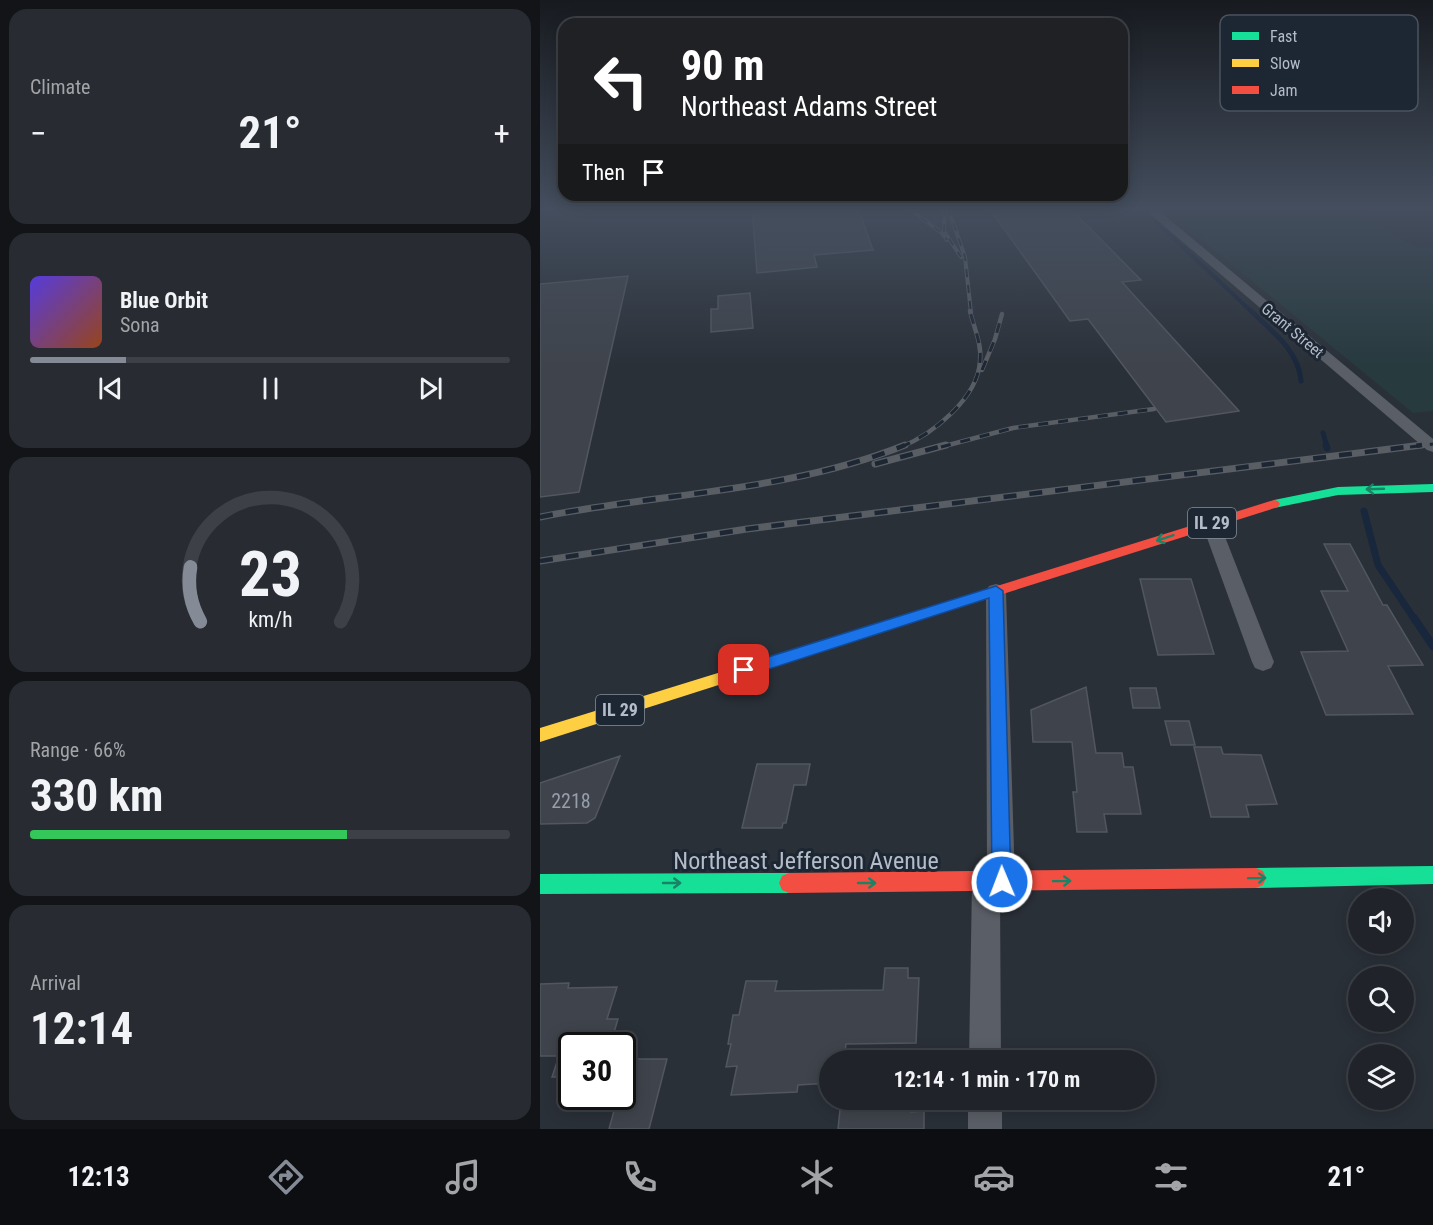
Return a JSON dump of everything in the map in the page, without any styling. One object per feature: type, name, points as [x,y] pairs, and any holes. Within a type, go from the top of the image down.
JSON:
[{"type":"main road","name":"IL 29","points":[[540,735],[1287,501],[1338,491],[1433,488]]},
{"type":"main road","points":[[540,745],[700,684]]},
{"type":"main road","name":"Northeast Jefferson Avenue","points":[[540,882],[614,884],[994,882],[1433,875]]},
{"type":"street","name":"Grant Street","points":[[1212,261],[1433,447]]},
{"type":"street","points":[[1211,524],[1263,662]]},
{"type":"street","points":[[986,1050],[994,882],[996,591]]},
{"type":"street","points":[[985,1110],[985,1129]]},
{"type":"green space","points":[[1228,261],[1433,261],[1433,411],[1413,413]]},
{"type":"building","points":[[756,261],[815,261],[817,267],[757,273]]},
{"type":"building","points":[[1027,261],[1122,261],[1141,280],[1122,282],[1239,411],[1166,422],[1088,319],[1070,321]]},
{"type":"building","points":[[628,276],[579,492],[540,497],[540,284]]},
{"type":"building","points":[[750,293],[753,328],[711,332],[711,309],[718,309],[718,296]]},
{"type":"building","points":[[1324,544],[1350,544],[1383,605],[1387,605],[1423,665],[1388,666],[1413,714],[1326,715],[1301,652],[1348,651],[1321,591],[1348,591]]},
{"type":"building","points":[[1140,579],[1191,579],[1214,654],[1158,655]]},
{"type":"building","points":[[1086,687],[1096,753],[1122,753],[1124,767],[1133,767],[1141,814],[1104,814],[1107,832],[1077,832],[1073,792],[1077,792],[1072,742],[1033,742],[1031,710]]},
{"type":"building","points":[[1130,688],[1156,688],[1160,708],[1133,708]]},
{"type":"building","points":[[1165,721],[1189,721],[1195,745],[1171,745]]},
{"type":"building","points":[[1194,747],[1221,747],[1223,754],[1261,755],[1277,804],[1246,805],[1249,817],[1211,817]]},
{"type":"building","points":[[620,756],[595,818],[587,823],[540,824],[540,783]]},
{"type":"building","points":[[757,764],[810,764],[806,785],[794,785],[786,823],[783,823],[782,828],[742,828]]},
{"type":"building","points":[[885,968],[908,968],[908,978],[919,978],[916,1043],[846,1044],[845,1050],[819,1050],[819,1084],[798,1085],[797,1092],[731,1095],[737,1066],[726,1067],[731,1044],[728,1044],[733,1015],[739,1015],[746,981],[777,981],[775,991],[883,990]]},
{"type":"building","points":[[569,983],[568,988],[617,987],[607,1019],[618,1019],[614,1032],[558,1032],[558,1056],[540,1056],[540,984]]},
{"type":"building","points":[[558,1059],[558,1077],[552,1077]]},
{"type":"building","points":[[636,1059],[667,1059],[649,1129],[609,1129],[614,1110],[636,1110]]},
{"type":"building","points":[[840,1110],[924,1111],[924,1129],[838,1129]]},
{"type":"waterway","points":[[1197,261],[1253,313]]},
{"type":"waterway","points":[[1251,311],[1276,334],[1290,351],[1299,370],[1301,381]]},
{"type":"waterway","points":[[1323,433],[1327,447]]},
{"type":"waterway","points":[[1364,511],[1378,565],[1415,620]]},
{"type":"waterway","points":[[1414,618],[1433,646]]},
{"type":"railway","points":[[965,261],[971,313]]},
{"type":"railway","points":[[905,445],[940,424],[963,401],[971,388],[977,375],[980,355],[979,342],[970,311]]},
{"type":"railway","points":[[982,370],[995,339],[1002,314]]},
{"type":"railway","points":[[941,447],[1013,428],[1154,409]]},
{"type":"railway","points":[[1410,447],[1433,444]]},
{"type":"railway","points":[[540,517],[724,490],[816,473],[861,461],[905,445]]},
{"type":"railway","points":[[901,447],[905,445]]},
{"type":"railway","points":[[875,464],[946,445]]},
{"type":"railway","points":[[540,561],[747,529],[1422,445]]},
{"type":"traffic: fast","points":[[1274,504],[1338,491],[1433,488]]},
{"type":"traffic: fast","points":[[1256,878],[1433,875]]},
{"type":"traffic: fast","points":[[540,884],[789,883]]},
{"type":"traffic: slow","points":[[540,735],[876,629]]},
{"type":"traffic: jam","points":[[876,629],[1274,504]]},
{"type":"traffic: jam","points":[[789,883],[1256,878]]},
{"type":"route","points":[[744,670],[996,591],[1002,882]]}]
